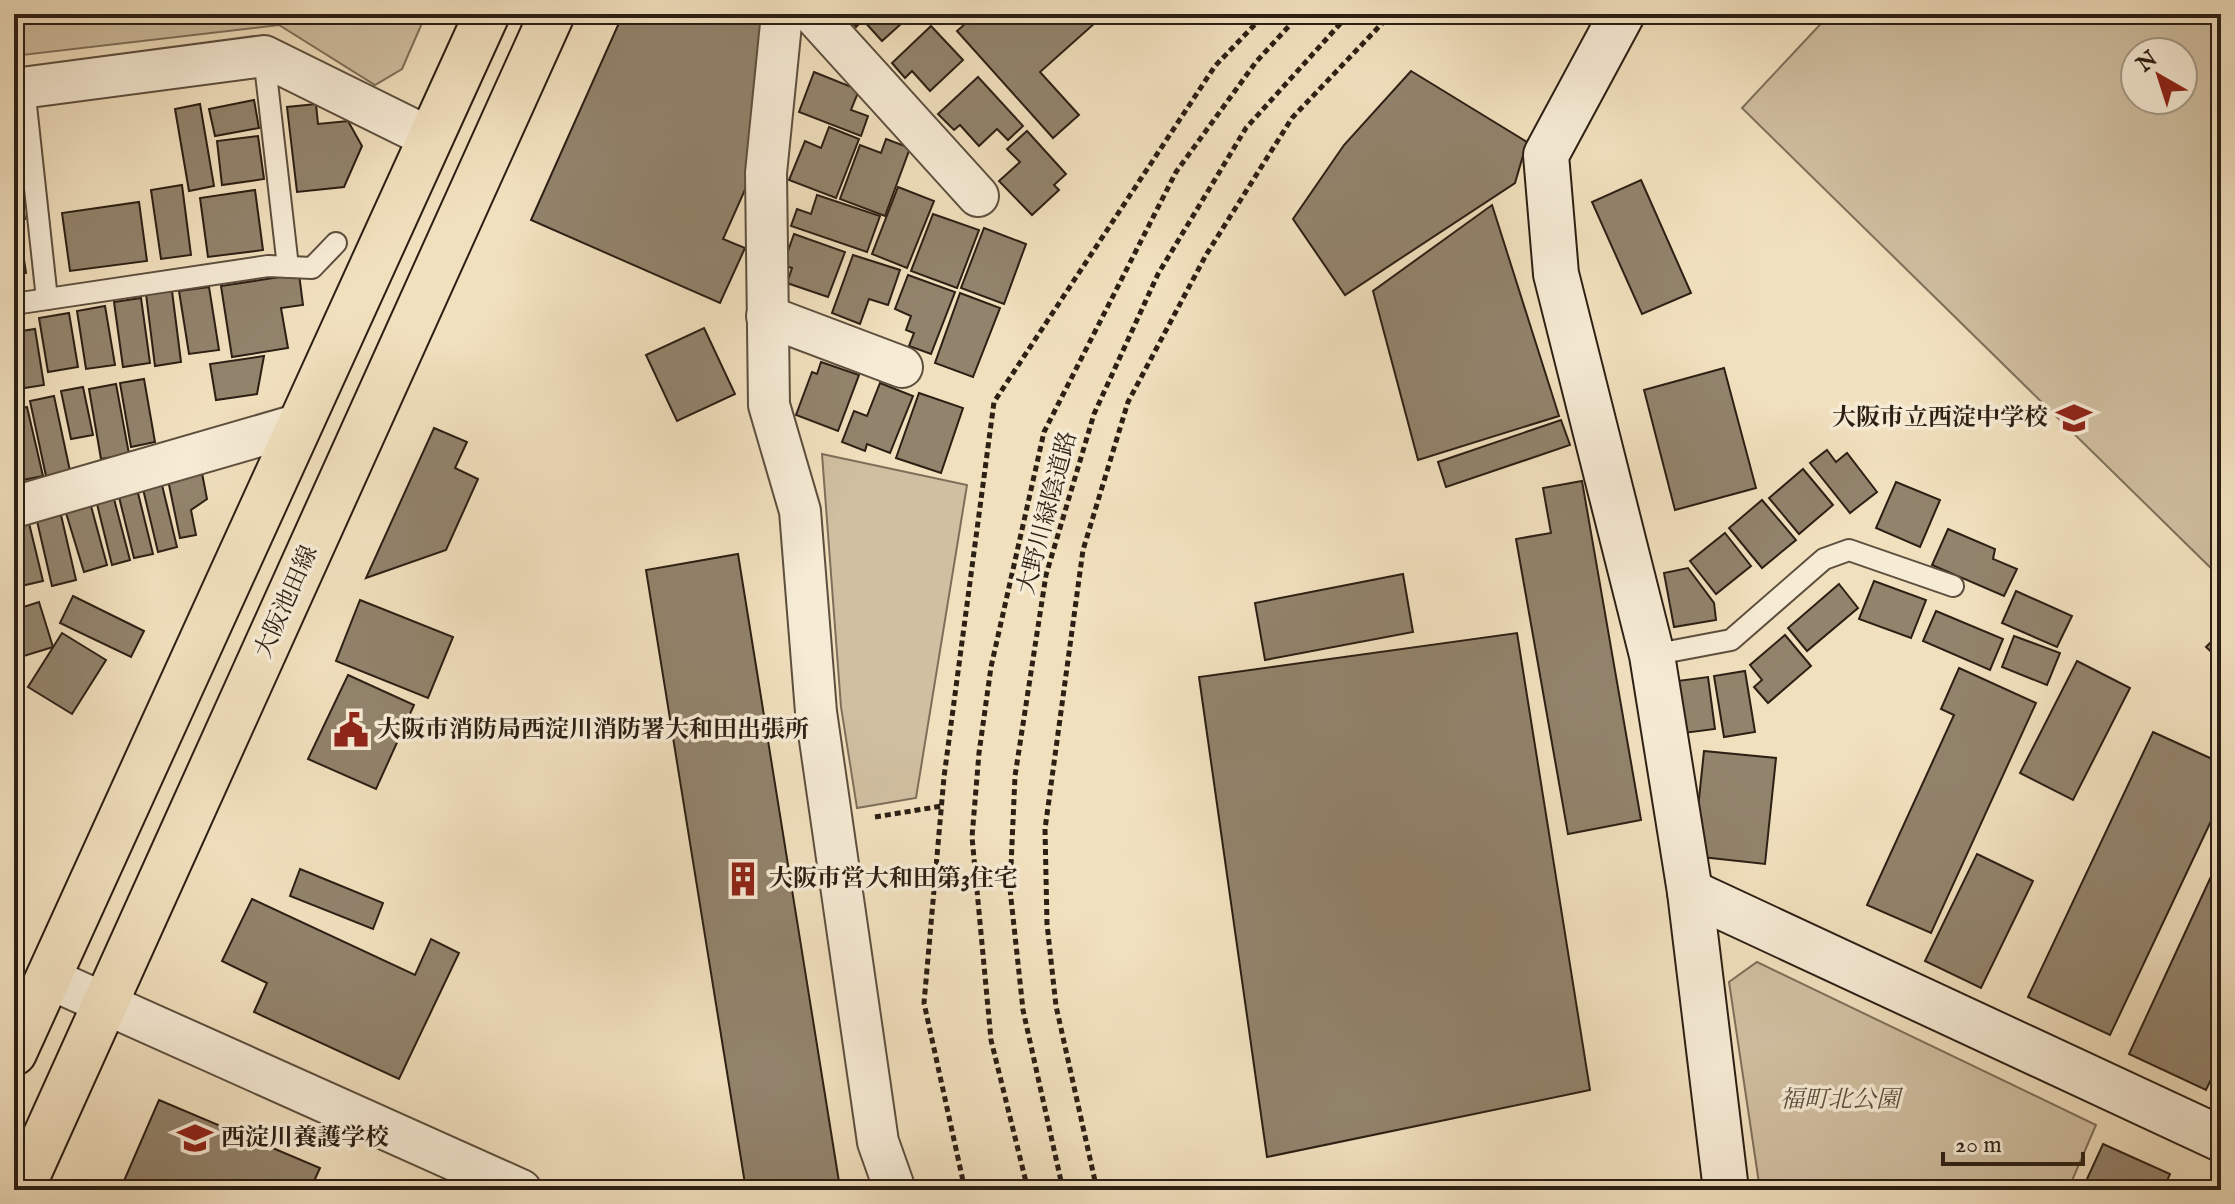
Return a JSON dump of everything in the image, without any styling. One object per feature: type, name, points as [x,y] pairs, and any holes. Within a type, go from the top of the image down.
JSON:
[{"type":"main road","points":[[14,1053],[297,425],[370,244],[430,138],[487,14]]},
{"type":"main road","name":"大阪池田線","points":[[21,1190],[552,14]]},
{"type":"street","points":[[782,14],[766,173],[769,405],[800,511],[816,712],[878,1142],[895,1190]]},
{"type":"street","points":[[813,14],[978,196]]},
{"type":"street","points":[[1622,14],[1546,155],[1556,274],[1652,655],[1690,892],[1726,1190]]},
{"type":"street","points":[[19,88],[264,56],[430,138]]},
{"type":"street","points":[[767,316],[902,367]]},
{"type":"street","points":[[14,507],[297,425]]},
{"type":"street","points":[[1690,892],[2221,1139]]},
{"type":"street","points":[[48,978],[521,1190]]},
{"type":"lane","points":[[264,56],[288,267]]},
{"type":"lane","points":[[19,88],[47,299]]},
{"type":"lane","points":[[14,304],[268,266],[312,268],[336,243]]},
{"type":"lane","points":[[1652,655],[1731,640],[1824,559],[1849,550],[1953,586]]},
{"type":"path","points":[[965,1190],[924,1003],[942,806],[994,402],[1215,66],[1265,14]]},
{"type":"path","name":"大野川緑陰道路","points":[[1028,1190],[991,1040],[972,837],[991,667],[1044,432],[1176,172],[1256,62],[1300,14]]},
{"type":"path","name":"大野川緑陰道路","points":[[1063,1190],[1023,1010],[1010,889],[1015,776],[1046,575],[1094,414],[1158,274],[1246,128],[1349,14]]},
{"type":"path","points":[[1097,1190],[1056,1006],[1045,872],[1047,813],[1083,550],[1128,402],[1206,255],[1292,118],[1391,14]]},
{"type":"path","points":[[869,818],[942,806]]},
{"type":"green space","points":[[14,14],[426,14],[402,69],[375,85],[279,25],[14,56]]},
{"type":"green space","name":"大阪市立西淀中学校","points":[[1830,14],[2221,14],[2221,578],[1742,108]]},
{"type":"green space","points":[[822,454],[967,485],[916,798],[857,808],[841,707]]},
{"type":"green space","name":"福町北公園","points":[[1757,962],[2096,1125],[2068,1190],[1760,1190],[1729,982]]},
{"type":"building","points":[[623,14],[764,14],[752,174],[723,239],[745,248],[720,303],[531,220]]},
{"type":"building","points":[[845,14],[912,14],[882,41],[863,20],[856,27]]},
{"type":"building","points":[[976,14],[1105,14],[1040,72],[1079,115],[1053,138],[957,31]]},
{"type":"building","points":[[931,26],[963,60],[930,91],[912,71],[905,78],[892,63]]},
{"type":"building","points":[[1411,71],[1527,142],[1515,183],[1345,295],[1293,219],[1344,145]]},
{"type":"building","points":[[814,72],[859,90],[851,110],[868,116],[861,136],[799,112]]},
{"type":"building","points":[[978,77],[1023,126],[1008,140],[997,129],[979,146],[960,125],[954,130],[938,114]]},
{"type":"building","points":[[254,100],[259,128],[215,136],[209,109]]},
{"type":"building","points":[[200,104],[214,186],[189,191],[175,109]]},
{"type":"building","points":[[316,104],[318,124],[348,121],[362,146],[344,187],[297,192],[287,107]]},
{"type":"building","points":[[14,114],[18,114],[21,141],[14,142]]},
{"type":"building","points":[[829,127],[859,139],[836,198],[789,180],[805,141],[821,148]]},
{"type":"building","points":[[1027,131],[1066,174],[1054,185],[1059,190],[1032,215],[999,181],[1020,162],[1007,149]]},
{"type":"building","points":[[258,136],[264,179],[222,185],[217,141]]},
{"type":"building","points":[[886,139],[910,148],[885,216],[840,199],[860,145],[881,153]]},
{"type":"building","points":[[17,154],[21,183],[14,184],[14,155]]},
{"type":"building","points":[[1641,180],[1691,293],[1642,314],[1592,202]]},
{"type":"building","points":[[182,185],[191,255],[161,259],[151,190]]},
{"type":"building","points":[[898,187],[934,201],[907,268],[872,254]]},
{"type":"building","points":[[255,190],[263,250],[208,257],[200,198]]},
{"type":"building","points":[[21,191],[25,219],[14,221],[14,192]]},
{"type":"building","points":[[817,195],[880,216],[867,252],[791,226],[797,209],[811,214]]},
{"type":"building","points":[[139,202],[147,261],[70,271],[62,213]]},
{"type":"building","points":[[1492,205],[1559,416],[1418,460],[1373,291]]},
{"type":"building","points":[[933,214],[979,230],[957,288],[911,271]]},
{"type":"building","points":[[14,226],[19,226],[26,273],[14,275]]},
{"type":"building","points":[[984,228],[1026,244],[1004,304],[961,288]]},
{"type":"building","points":[[794,234],[845,252],[828,297],[787,283],[792,268],[783,265]]},
{"type":"building","points":[[853,255],[900,270],[888,305],[869,299],[860,324],[832,313]]},
{"type":"building","points":[[299,274],[303,305],[281,308],[288,348],[232,357],[221,286]]},
{"type":"building","points":[[908,275],[955,292],[931,354],[909,346],[914,333],[906,330],[911,316],[895,309]]},
{"type":"building","points":[[209,287],[219,350],[189,354],[179,291]]},
{"type":"building","points":[[172,291],[181,362],[155,366],[146,294]]},
{"type":"building","points":[[960,293],[1000,308],[973,377],[935,363]]},
{"type":"building","points":[[141,298],[150,363],[123,367],[114,302]]},
{"type":"building","points":[[105,306],[115,365],[86,369],[77,311]]},
{"type":"building","points":[[69,313],[78,367],[48,372],[39,318]]},
{"type":"building","points":[[704,328],[735,394],[677,421],[646,355]]},
{"type":"building","points":[[35,329],[44,385],[18,389],[14,332]]},
{"type":"building","points":[[264,356],[257,394],[216,400],[210,364]]},
{"type":"building","points":[[821,362],[859,375],[838,431],[796,415],[812,372],[817,374]]},
{"type":"building","points":[[1724,368],[1756,488],[1675,510],[1644,390]]},
{"type":"building","points":[[144,379],[155,442],[131,447],[120,383]]},
{"type":"building","points":[[880,383],[913,396],[890,453],[867,444],[865,451],[842,442],[854,411],[867,416]]},
{"type":"building","points":[[116,384],[129,454],[101,459],[89,389]]},
{"type":"building","points":[[83,387],[93,435],[71,439],[61,391]]},
{"type":"building","points":[[919,393],[963,408],[941,473],[896,458]]},
{"type":"building","points":[[54,396],[70,471],[46,476],[30,401]]},
{"type":"building","points":[[27,407],[43,476],[18,481],[14,462],[14,410]]},
{"type":"building","points":[[1561,420],[1570,445],[1446,487],[1438,462]]},
{"type":"building","points":[[434,428],[467,442],[455,468],[478,479],[446,550],[366,578]]},
{"type":"building","points":[[1827,450],[1836,462],[1847,453],[1877,492],[1850,513],[1810,463]]},
{"type":"building","points":[[1803,469],[1833,505],[1799,534],[1769,498]]},
{"type":"building","points":[[202,473],[207,499],[191,510],[196,535],[180,538],[168,480]]},
{"type":"building","points":[[1582,481],[1641,820],[1568,834],[1516,539],[1551,533],[1543,488]]},
{"type":"building","points":[[1896,482],[1940,500],[1920,547],[1876,528]]},
{"type":"building","points":[[162,485],[177,547],[158,552],[143,489]]},
{"type":"building","points":[[138,493],[153,554],[134,558],[119,497]]},
{"type":"building","points":[[114,499],[130,560],[112,565],[97,504]]},
{"type":"building","points":[[1762,500],[1796,540],[1762,568],[1729,528]]},
{"type":"building","points":[[91,506],[107,565],[84,572],[66,513]]},
{"type":"building","points":[[61,515],[76,580],[52,586],[37,521]]},
{"type":"building","points":[[28,519],[43,581],[21,586],[14,557],[14,522]]},
{"type":"building","points":[[1948,529],[1995,549],[1993,559],[2017,569],[2004,596],[1932,565]]},
{"type":"building","points":[[1725,533],[1751,566],[1716,594],[1690,561]]},
{"type":"building","name":"大阪市営大和田第3住宅","points":[[738,554],[840,1188],[828,1190],[746,1190],[646,570]]},
{"type":"building","points":[[1688,568],[1714,603],[1716,620],[1674,627],[1664,573]]},
{"type":"building","points":[[1403,574],[1413,632],[1265,660],[1255,603]]},
{"type":"building","points":[[1874,581],[1926,600],[1911,638],[1859,619]]},
{"type":"building","points":[[1839,584],[1858,608],[1807,651],[1788,628]]},
{"type":"building","points":[[2016,591],[2072,616],[2057,647],[2002,623]]},
{"type":"building","points":[[73,596],[144,631],[131,657],[60,623]]},
{"type":"building","points":[[360,600],[453,637],[428,698],[336,661]]},
{"type":"building","points":[[39,602],[53,647],[14,659],[14,610]]},
{"type":"building","points":[[1936,611],[2003,639],[1990,670],[1923,641]]},
{"type":"building","points":[[2221,632],[2221,661],[2206,647]]},
{"type":"building","points":[[62,633],[106,660],[72,714],[28,687]]},
{"type":"building","points":[[1517,633],[1590,1090],[1267,1157],[1199,677]]},
{"type":"building","points":[[1785,635],[1811,666],[1768,703],[1754,687],[1762,680],[1750,665]]},
{"type":"building","points":[[2014,636],[2060,653],[2047,685],[2002,667]]},
{"type":"building","points":[[2077,661],[2130,688],[2073,800],[2020,773]]},
{"type":"building","points":[[1959,668],[2036,703],[1931,933],[1867,905],[1954,715],[1941,709]]},
{"type":"building","points":[[1745,671],[1755,732],[1724,737],[1714,676]]},
{"type":"building","points":[[348,675],[414,705],[376,789],[308,759]]},
{"type":"building","points":[[1708,677],[1715,729],[1684,733],[1677,681]]},
{"type":"building","points":[[2153,732],[2221,763],[2221,800],[2110,1035],[2028,997]]},
{"type":"building","points":[[1704,751],[1776,758],[1765,864],[1693,856]]},
{"type":"building","points":[[1977,854],[2033,881],[1981,988],[1925,961]]},
{"type":"building","points":[[2221,855],[2221,1058],[2206,1090],[2129,1054]]},
{"type":"building","points":[[300,869],[383,903],[373,929],[290,896]]},
{"type":"building","points":[[252,899],[415,975],[431,939],[459,953],[399,1079],[254,1012],[267,983],[222,961]]},
{"type":"building","name":"西淀川養護学校","points":[[159,1100],[320,1168],[310,1190],[120,1190]]},
{"type":"building","points":[[2103,1144],[2170,1174],[2163,1190],[2082,1190]]},
{"type":"place","name":"大阪市立西淀中学校","points":[[2074,418]]},
{"type":"place","name":"大阪市消防局西淀川消防署大和田出張所","points":[[351,730]]},
{"type":"place","name":"大阪市営大和田第3住宅","points":[[743,879]]},
{"type":"place","name":"西淀川養護学校","points":[[195,1138]]}]
